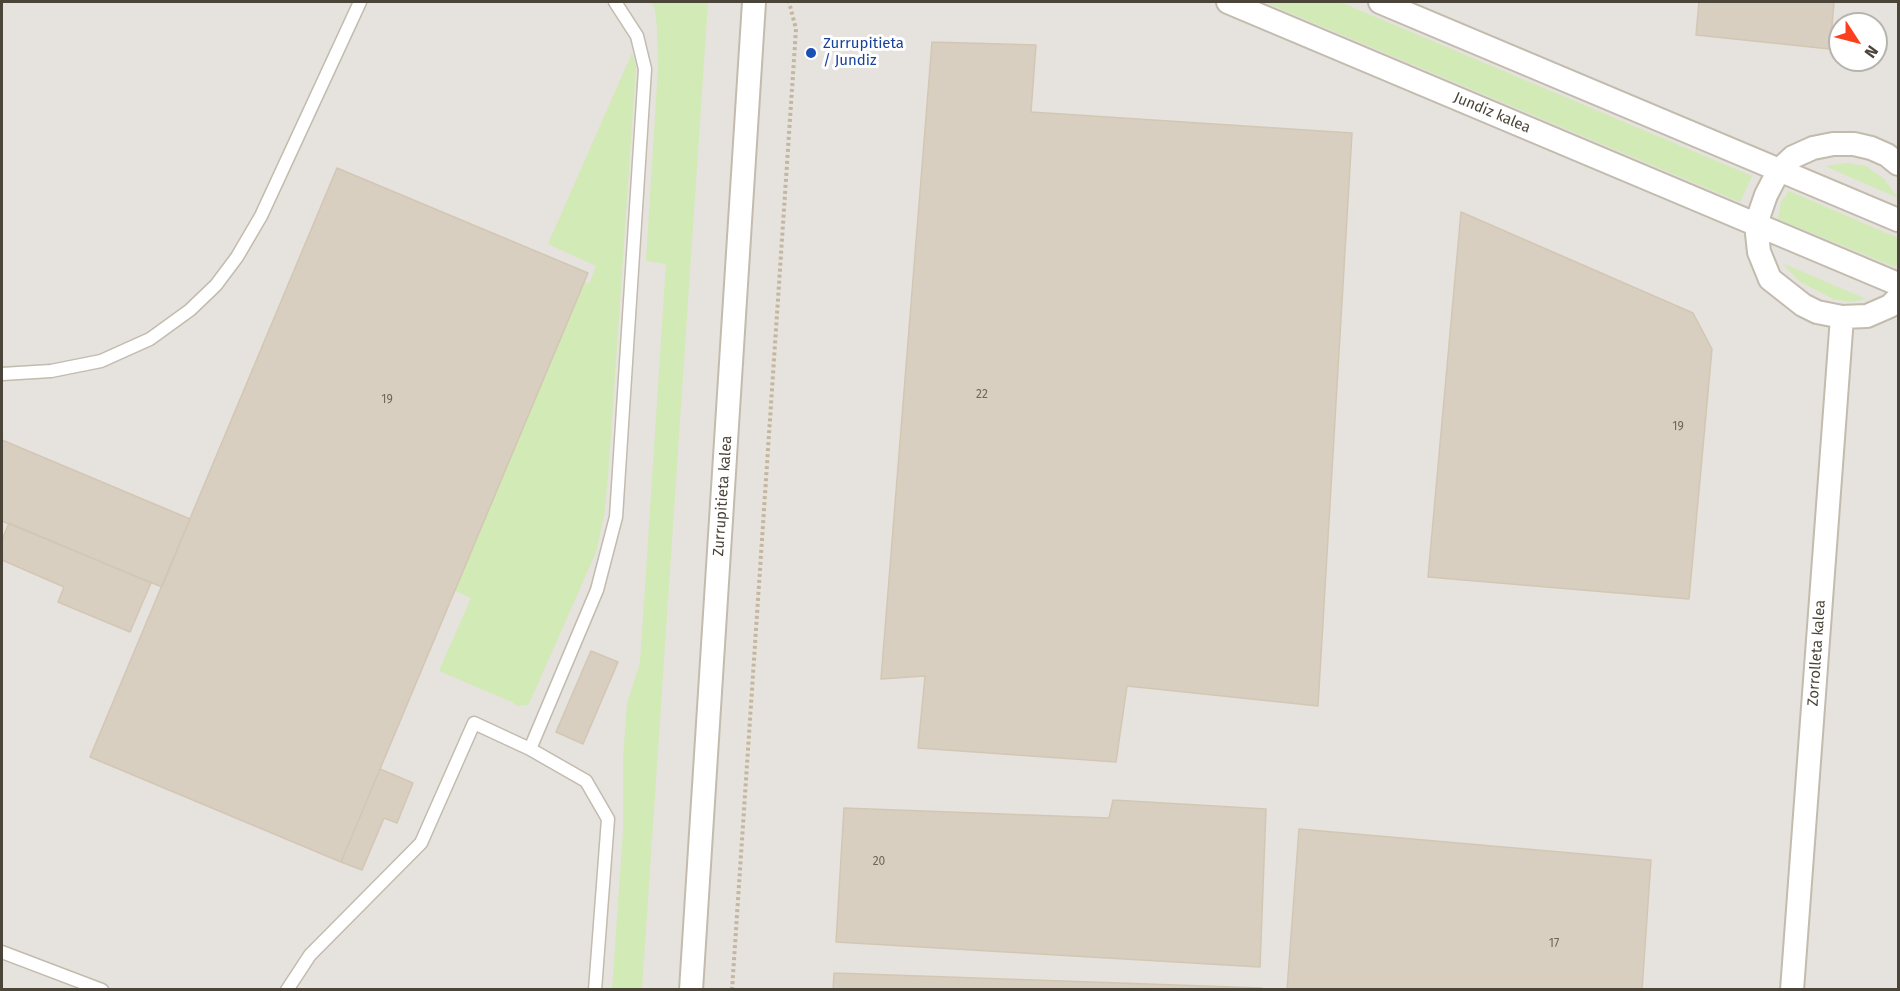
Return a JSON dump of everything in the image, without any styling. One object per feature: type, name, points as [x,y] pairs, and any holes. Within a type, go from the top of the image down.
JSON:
[{"type":"street","name":"Zurrupitieta kalea","points":[[691,990],[754,2]]},
{"type":"street","name":"Jundiz kalea","points":[[1228,2],[1899,284]]},
{"type":"street","points":[[1380,2],[1899,220]]},
{"type":"street","points":[[1899,164],[1887,155],[1854,144],[1833,144],[1813,148],[1793,157],[1779,170],[1766,195],[1756,224],[1759,252],[1770,279],[1785,292],[1817,312],[1842,316],[1867,316],[1890,306],[1899,298]]},
{"type":"street","name":"Zorrolleta kalea","points":[[1792,990],[1842,316]]},
{"type":"lane","points":[[2,374],[51,371],[101,360],[150,339],[190,310],[216,285],[237,257],[261,216],[360,2]]},
{"type":"lane","points":[[530,749],[597,590],[616,517],[645,69],[637,36],[615,2]]},
{"type":"lane","points":[[287,990],[310,955],[421,843],[474,723],[530,749],[586,781],[608,819],[595,990]]},
{"type":"lane","points":[[2,952],[102,990]]},
{"type":"path","points":[[732,990],[796,29],[789,2]]},
{"type":"shaded area","points":[[2,2],[1898,2],[1898,989],[2,989]]},
{"type":"green space","points":[[651,2],[708,2],[642,989],[612,990],[623,831],[623,758],[627,704],[640,663],[666,264],[646,261],[658,67],[657,27],[655,9]]},
{"type":"green space","points":[[1264,2],[1340,2],[1752,176],[1740,202]]},
{"type":"green space","points":[[632,53],[636,66],[604,516],[596,552],[536,688],[528,705],[517,706],[439,671],[471,598],[455,591],[584,282],[589,284],[596,266],[548,244]]},
{"type":"green space","points":[[1847,163],[1866,166],[1884,179],[1898,198],[1825,166]]},
{"type":"green space","points":[[1789,191],[1898,238],[1898,261],[1895,267],[1778,219],[1781,202]]},
{"type":"green space","points":[[1782,263],[1866,299],[1850,302],[1833,299],[1799,281]]},
{"type":"building","points":[[1699,2],[1834,2],[1833,12],[1828,12],[1828,49],[1696,35]]},
{"type":"building","points":[[932,42],[1036,45],[1031,112],[1352,133],[1318,706],[1127,686],[1116,762],[918,748],[925,676],[881,679]]},
{"type":"building","points":[[337,168],[588,273],[341,862],[90,757]]},
{"type":"building","points":[[1461,212],[1693,313],[1712,349],[1689,599],[1428,577]]},
{"type":"building","points":[[2,440],[190,519],[162,587],[2,521]]},
{"type":"building","points":[[9,523],[151,583],[130,632],[58,602],[64,587],[2,560],[2,540]]},
{"type":"building","points":[[591,651],[618,662],[583,744],[556,732]]},
{"type":"building","points":[[380,769],[413,783],[397,823],[384,818],[362,870],[341,862]]},
{"type":"building","points":[[1113,800],[1266,809],[1260,967],[836,942],[844,808],[1109,818]]},
{"type":"building","points":[[1299,829],[1651,860],[1642,990],[1287,990]]},
{"type":"building","points":[[834,973],[1262,988],[833,990]]},
{"type":"place","name":"Zurrupitieta / Jundiz","points":[[811,53]]}]
